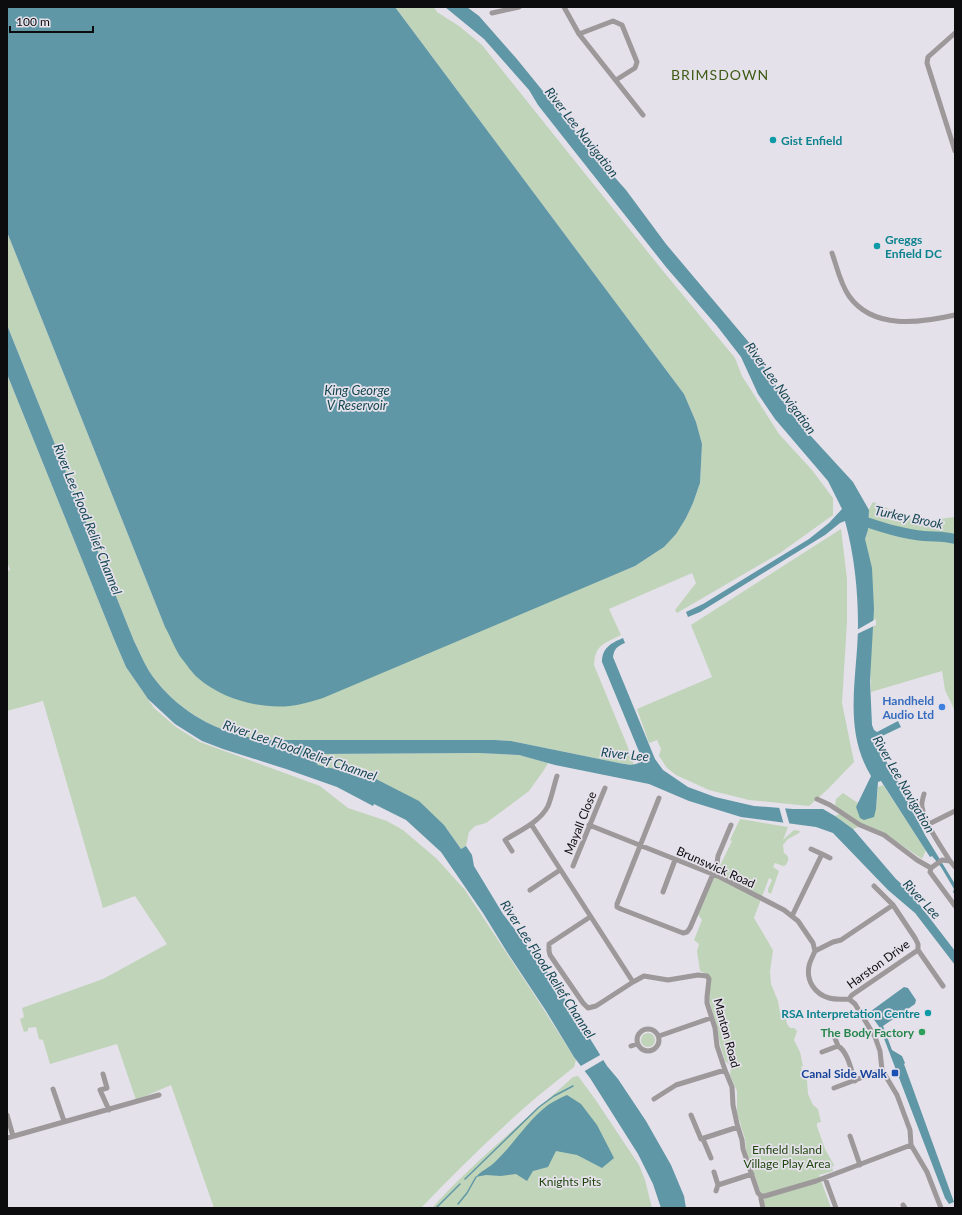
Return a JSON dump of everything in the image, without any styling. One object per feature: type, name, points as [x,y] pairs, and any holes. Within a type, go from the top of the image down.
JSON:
[{"type":"street","points":[[492,13],[519,7]]},
{"type":"street","points":[[564,7],[579,34],[643,115]]},
{"type":"street","points":[[579,34],[613,21],[622,25],[637,62],[635,68],[616,80]]},
{"type":"street","points":[[955,33],[928,57],[927,63],[955,151]]},
{"type":"street","points":[[832,253],[847,292],[858,306],[870,314],[897,322],[955,315]]},
{"type":"street","points":[[512,852],[505,840],[531,824],[543,813],[548,805],[557,776]]},
{"type":"street","name":"Mayall Close","points":[[573,866],[605,788]]},
{"type":"street","points":[[924,794],[922,805],[929,824],[955,867]]},
{"type":"street","points":[[659,798],[617,907],[683,933],[687,932],[713,874],[718,856],[731,825]]},
{"type":"street","points":[[817,799],[830,805],[860,825],[884,835],[931,868]]},
{"type":"street","points":[[929,824],[955,811]]},
{"type":"street","points":[[531,824],[633,982],[596,1006],[588,1008],[550,955],[549,944],[590,917]]},
{"type":"street","name":"Brunswick Road","points":[[589,825],[713,874],[768,901],[792,916],[813,943],[815,951]]},
{"type":"street","points":[[811,849],[830,858]]},
{"type":"street","points":[[792,916],[822,854]]},
{"type":"street","points":[[662,892],[675,860]]},
{"type":"street","points":[[931,868],[942,860],[950,861]]},
{"type":"street","points":[[931,868],[930,872],[933,877],[955,906]]},
{"type":"street","points":[[530,890],[560,870]]},
{"type":"street","name":"Harston Drive","points":[[849,999],[852,995],[918,950],[918,942],[893,905],[874,886]]},
{"type":"street","points":[[893,905],[841,940],[833,942],[815,951],[809,967],[809,976],[813,987],[821,995],[830,999],[849,999],[855,1004],[875,1037],[880,1051],[882,1070],[898,1095],[910,1130],[911,1146],[926,1172],[940,1207]]},
{"type":"street","points":[[918,950],[944,986]]},
{"type":"street","name":"Manton Road","points":[[633,982],[644,976],[668,980],[698,975],[707,976],[709,979],[707,997],[715,1028],[717,1046],[732,1086],[733,1105],[743,1149],[764,1208]]},
{"type":"street","points":[[658,1036],[712,1018]]},
{"type":"street","points":[[651,1029],[657,1033],[659,1043],[652,1051],[645,1051],[637,1044],[637,1037],[644,1030],[651,1029]]},
{"type":"street","points":[[834,1033],[838,1046],[845,1054],[855,1081]]},
{"type":"street","points":[[631,1046],[637,1044]]},
{"type":"street","points":[[822,1052],[838,1046]]},
{"type":"street","points":[[654,1099],[676,1085],[725,1070]]},
{"type":"street","points":[[834,1088],[882,1070]]},
{"type":"street","points":[[103,1074],[107,1088],[100,1090],[109,1110]]},
{"type":"street","points":[[53,1089],[64,1122]]},
{"type":"street","points":[[7,1138],[159,1096]]},
{"type":"street","points":[[7,1115],[13,1136]]},
{"type":"street","points":[[691,1115],[711,1158]]},
{"type":"street","points":[[703,1139],[738,1127]]},
{"type":"street","points":[[850,1136],[860,1165]]},
{"type":"street","points":[[761,1196],[825,1178],[911,1146]]},
{"type":"street","points":[[714,1172],[717,1188],[752,1174]]},
{"type":"street","points":[[825,1178],[836,1208]]},
{"type":"green space","points":[[395,7],[434,7],[437,12],[459,26],[482,45],[663,271],[735,358],[742,376],[779,434],[812,470],[833,498],[833,515],[780,553],[677,613],[675,610],[696,583],[692,573],[609,609],[621,635],[605,643],[598,649],[594,665],[634,765],[511,741],[269,740],[243,736],[226,731],[200,719],[188,711],[177,703],[157,683],[149,671],[134,641],[7,325],[7,232],[165,627],[608,577],[635,566],[664,547],[686,518],[700,483],[702,444],[696,422],[684,394]]},
{"type":"green space","points":[[7,374],[126,667],[154,708],[176,727],[200,742],[320,786],[348,808],[387,821],[403,830],[437,859],[465,890],[576,1060],[574,1067],[508,1123],[463,1165],[421,1208],[214,1208],[171,1085],[136,1100],[117,1044],[50,1064],[43,1040],[39,1039],[36,1027],[28,1028],[28,1031],[24,1032],[20,1019],[24,1017],[22,1008],[103,979],[167,944],[135,896],[103,908],[43,701],[7,711],[7,571],[10,570],[7,561]]},
{"type":"green space","points":[[873,502],[919,522],[955,518],[955,711],[945,690],[942,671],[871,692],[865,539],[868,530],[869,509]]},
{"type":"green space","points":[[841,529],[847,579],[847,622],[842,703],[854,762],[809,806],[749,800],[709,790],[676,775],[667,768],[659,756],[661,749],[657,740],[649,743],[637,709],[712,677],[691,625]]},
{"type":"green space","points":[[478,753],[519,755],[548,763],[529,791],[486,823],[475,826],[469,832],[466,846],[461,849],[444,825],[318,765],[315,761],[319,754]]},
{"type":"green space","points":[[883,785],[926,850],[922,859],[883,832],[864,825],[853,829],[835,816],[842,813],[835,805],[836,799],[843,793],[858,803],[856,808],[876,809],[878,787]]},
{"type":"green space","name":"Enfield Island Village Play Area","points":[[740,819],[788,827],[783,840],[794,830],[800,831],[788,839],[783,845],[784,853],[788,857],[788,861],[786,865],[783,866],[775,863],[773,867],[779,871],[771,894],[768,892],[768,889],[772,880],[769,878],[754,918],[773,950],[770,972],[771,984],[778,1001],[780,1013],[786,1014],[788,1017],[786,1019],[787,1024],[790,1028],[794,1028],[797,1031],[794,1040],[800,1052],[803,1066],[801,1067],[807,1080],[808,1094],[813,1105],[818,1109],[821,1122],[817,1123],[817,1126],[825,1149],[834,1165],[832,1167],[833,1171],[819,1175],[831,1208],[766,1208],[746,1150],[745,1139],[737,1113],[737,1091],[730,1075],[731,1066],[725,1061],[720,1044],[709,999],[709,975],[700,971],[697,951],[699,944],[694,940],[702,920],[697,913],[732,841],[730,840]]},
{"type":"green space","points":[[645,1033],[651,1033],[655,1037],[655,1043],[651,1047],[645,1047],[641,1043],[641,1037]]},
{"type":"green space","name":"Knights Pits","points":[[578,1076],[639,1165],[645,1180],[652,1208],[432,1208],[448,1190],[501,1141],[573,1077]]},
{"type":"water","name":"King George V Reservoir","points":[[7,7],[395,7],[684,394],[696,422],[702,444],[700,483],[686,518],[676,534],[664,547],[635,566],[323,698],[290,706],[266,706],[229,697],[218,692],[198,678],[175,648],[165,627],[7,232]]},
{"type":"water","points":[[445,7],[467,7],[479,16],[516,58],[595,155],[626,190],[666,244],[752,346],[798,422],[853,482],[869,510],[868,530],[865,539],[872,568],[874,609],[870,681],[872,725],[874,730],[877,732],[898,721],[901,727],[880,737],[876,744],[899,783],[925,835],[955,884],[955,895],[953,892],[954,889],[941,867],[932,856],[930,857],[881,781],[878,782],[874,817],[864,820],[860,818],[856,807],[871,776],[862,758],[854,721],[854,682],[858,624],[857,598],[853,559],[845,521],[840,523],[825,535],[700,612],[688,617],[686,612],[703,604],[809,539],[829,523],[842,509],[828,481],[775,419],[758,394],[741,357],[717,326],[666,267],[538,105],[529,90],[484,39]]},
{"type":"water","name":"River Lee Flood Relief Channel","points":[[7,325],[134,641],[149,671],[157,683],[177,703],[188,711],[200,719],[226,731],[243,736],[269,740],[511,741],[633,765],[641,761],[640,754],[602,662],[602,657],[605,650],[623,638],[625,643],[620,645],[614,651],[613,657],[655,759],[663,770],[688,787],[715,797],[754,806],[793,809],[823,809],[835,816],[853,829],[896,879],[909,891],[955,951],[955,965],[915,913],[888,890],[833,833],[816,827],[741,817],[689,801],[649,784],[555,765],[519,755],[478,753],[319,754],[315,761],[318,765],[376,779],[419,801],[444,825],[461,849],[466,846],[472,855],[474,866],[503,914],[546,970],[607,1066],[618,1079],[646,1121],[671,1165],[684,1196],[686,1208],[661,1208],[653,1184],[638,1154],[590,1078],[574,1057],[483,913],[441,852],[406,820],[374,804],[373,806],[337,787],[202,741],[175,724],[148,699],[126,667],[7,374]]},
{"type":"water","points":[[904,987],[908,988],[916,1000],[915,1004],[883,1026],[892,1050],[902,1056],[905,1063],[904,1064],[954,1202],[949,1204],[945,1198],[880,1028],[870,1014],[871,1011]]},
{"type":"water","points":[[567,1095],[581,1104],[597,1125],[614,1158],[602,1168],[577,1155],[556,1151],[548,1167],[533,1171],[527,1181],[516,1174],[501,1176],[486,1175],[476,1177],[502,1155],[540,1111]]},
{"type":"pier","points":[[876,619],[876,625],[855,635],[855,631]]},
{"type":"pier","points":[[779,807],[785,808],[790,826],[784,825]]},
{"type":"pier","points":[[602,1054],[605,1059],[583,1072],[579,1067]]},
{"type":"waterway","name":"Turkey Brook","points":[[857,519],[907,533],[955,539]]},
{"type":"waterway","points":[[465,1179],[539,1107],[554,1096],[573,1086]]},
{"type":"waterway","points":[[458,1204],[467,1193],[476,1177]]},
{"type":"waterway","points":[[436,1208],[460,1184]]},
{"type":"place","name":"Gist Enfield","points":[[773,140]]},
{"type":"place","name":"Greggs Enfield DC","points":[[877,246]]},
{"type":"place","name":"Handheld Audio Ltd","points":[[942,707]]},
{"type":"place","name":"RSA Interpretation Centre","points":[[928,1013]]},
{"type":"place","name":"The Body Factory","points":[[922,1032]]},
{"type":"place","name":"Canal Side Walk","points":[[895,1073]]},
{"type":"district","name":"BRIMSDOWN","points":[[720,74]]},
{"type":"water label","name":"River Lee Navigation","points":[[582,132]]},
{"type":"water label","name":"River Lee Navigation","points":[[781,388]]},
{"type":"water label","name":"River Lee","points":[[625,754]]},
{"type":"water label","name":"River Lee Navigation","points":[[904,784]]},
{"type":"water label","name":"River Lee","points":[[922,899]]}]
